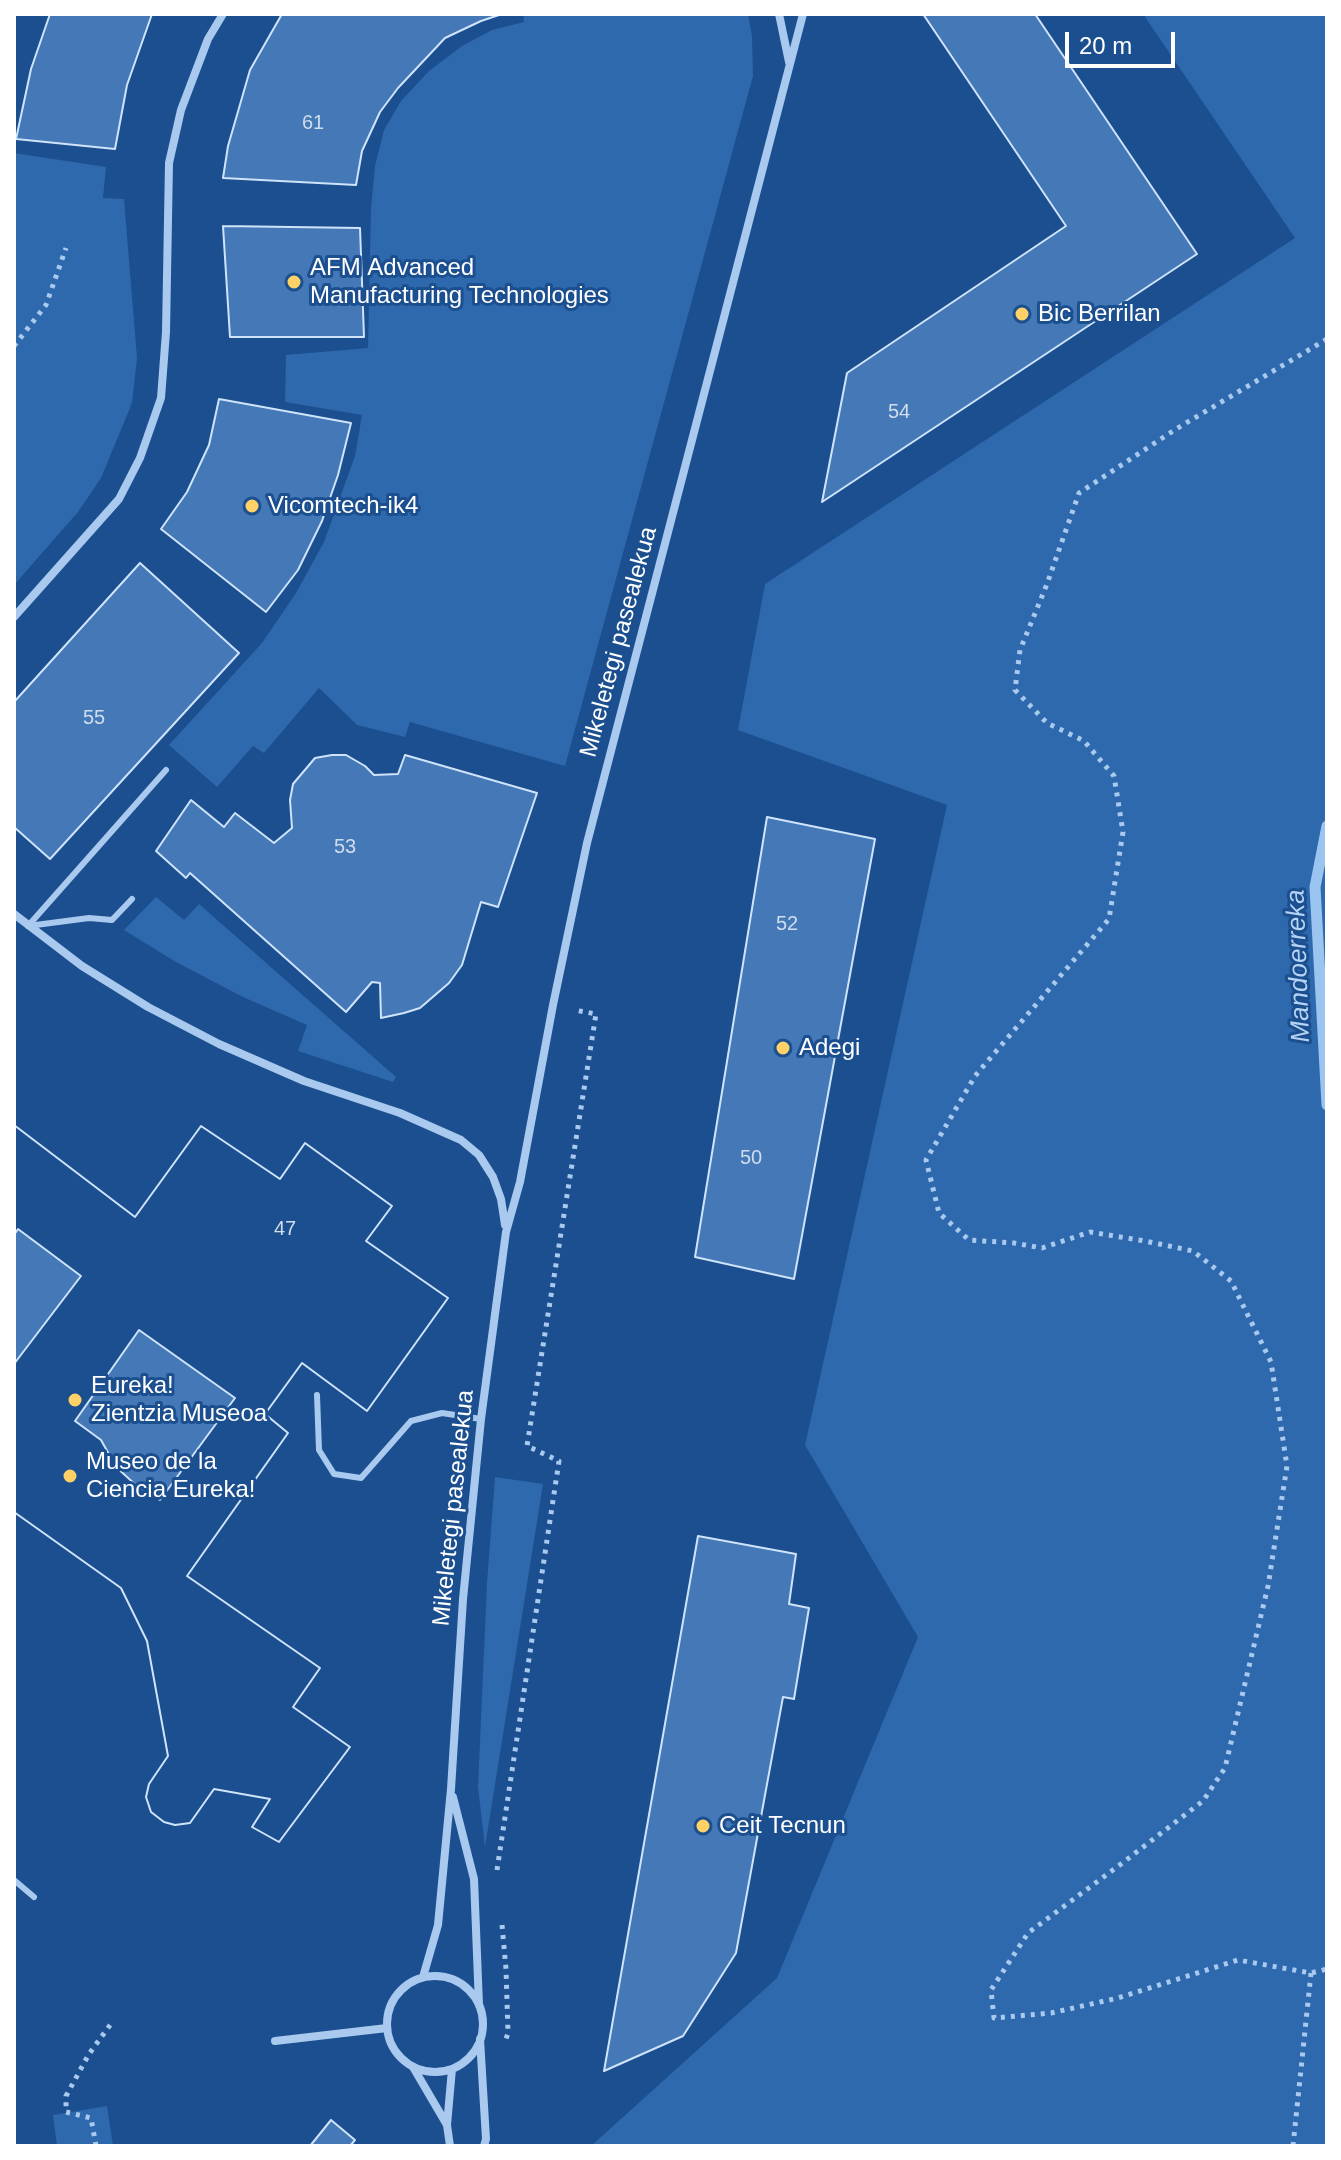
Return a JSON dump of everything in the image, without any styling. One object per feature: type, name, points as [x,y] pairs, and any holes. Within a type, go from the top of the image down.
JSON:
[{"type":"street","points":[[14,617],[119,499],[140,458],[161,398],[166,332],[169,163],[181,110],[208,39],[223,14]]},
{"type":"street","name":"Mikeletegi pasealekua","points":[[779,14],[790,66]]},
{"type":"street","name":"Mikeletegi pasealekua","points":[[423,1977],[438,1925],[451,1789],[463,1599],[481,1419],[506,1232],[520,1182],[587,843],[803,14]]},
{"type":"street","name":"Mikeletegi pasealekua","points":[[14,914],[95,975],[219,1044],[304,1081],[400,1113],[461,1140],[479,1155],[493,1177],[501,1199],[506,1232]]},
{"type":"street","name":"Mikeletegi pasealekua","points":[[451,1789],[474,1879],[479,2006],[483,2023],[480,2039],[484,2146]]},
{"type":"street","points":[[447,2125],[413,2067],[400,2057],[391,2044],[387,2028],[388,2011],[396,1996],[408,1984],[423,1977],[440,1976],[456,1981],[471,1992],[479,2006]]},
{"type":"street","points":[[275,2041],[387,2028]]},
{"type":"street","points":[[413,2067],[429,2071],[452,2069],[472,2054],[480,2039]]},
{"type":"street","points":[[450,2146],[447,2125],[452,2069]]},
{"type":"lane","points":[[28,926],[166,770]]},
{"type":"lane","points":[[28,926],[89,918],[112,920],[132,899]]},
{"type":"lane","points":[[317,1395],[319,1450],[334,1474],[361,1478],[411,1421],[442,1413],[481,1419]]},
{"type":"lane","points":[[14,1880],[34,1897]]},
{"type":"path","points":[[14,346],[46,305],[66,248]]},
{"type":"path","points":[[1327,339],[1176,429],[1079,493],[1020,650],[1015,690],[1047,723],[1084,741],[1114,776],[1123,832],[1109,919],[975,1076],[926,1160],[939,1213],[969,1240],[1042,1248],[1090,1232],[1193,1251],[1231,1281],[1271,1362],[1287,1466],[1268,1586],[1225,1768],[1203,1801],[1028,1933],[991,1990],[994,2018],[1051,2013],[1118,1998],[1238,1960],[1311,1973],[1327,1969]]},
{"type":"path","points":[[474,1879],[496,1873],[559,1461],[527,1446],[596,1014],[553,1005]]},
{"type":"path","points":[[1293,2146],[1311,1973]]},
{"type":"path","points":[[96,2146],[91,2118],[66,2112],[66,2096],[89,2054],[113,2021]]},
{"type":"shaded area","points":[[523,14],[748,14],[752,36],[753,76],[565,766],[410,722],[405,737],[357,725],[319,688],[264,753],[253,746],[217,787],[169,745],[262,643],[296,593],[324,542],[355,456],[362,415],[285,402],[286,355],[368,348],[371,209],[375,166],[384,130],[401,101],[429,71],[462,46],[492,30],[524,22]]},
{"type":"shaded area","points":[[1143,14],[1327,14],[1327,2146],[591,2146],[777,1978],[918,1637],[805,1445],[947,805],[738,730],[765,584],[1295,238]]},
{"type":"shaded area","points":[[14,153],[106,167],[103,198],[124,199],[137,358],[132,403],[101,478],[78,512],[14,585]]},
{"type":"shaded area","points":[[156,897],[184,920],[199,904],[396,1077],[393,1082],[298,1051],[307,1025],[243,997],[124,930]]},
{"type":"shaded area","points":[[495,1477],[543,1484],[485,1847],[478,1787]]},
{"type":"shaded area","points":[[107,2106],[113,2146],[57,2146],[53,2115]]},
{"type":"building","points":[[50,14],[152,14],[127,85],[115,149],[16,139],[31,69]]},
{"type":"building","points":[[282,14],[502,14],[445,38],[398,88],[380,112],[362,151],[356,185],[223,178],[228,146],[250,70]]},
{"type":"building","name":"Bic Berrilan","points":[[923,14],[1035,14],[1197,254],[822,502],[847,373],[1066,226]]},
{"type":"building","name":"AFM Advanced Manufacturing Technologies","points":[[223,226],[360,228],[364,337],[230,337]]},
{"type":"building","name":"Vicomtech-ik4","points":[[219,399],[351,423],[322,521],[298,570],[266,612],[161,529],[187,492],[209,445]]},
{"type":"building","points":[[140,563],[239,653],[50,859],[14,827],[14,702]]},
{"type":"building","points":[[346,755],[374,775],[398,774],[405,755],[537,793],[498,907],[481,902],[462,965],[449,983],[420,1008],[381,1018],[380,983],[372,982],[346,1012],[190,873],[186,878],[156,851],[191,800],[224,827],[235,813],[274,843],[292,828],[290,800],[293,784],[315,758]]},
{"type":"building","name":"Adegi","points":[[767,817],[875,839],[794,1279],[695,1257]]},
{"type":"building","name":"Museo de la Ciencia Eureka!","points":[[14,1125],[135,1217],[201,1126],[280,1179],[305,1143],[392,1206],[366,1241],[448,1298],[367,1411],[302,1363],[265,1414],[288,1433],[187,1576],[320,1668],[293,1707],[350,1747],[279,1842],[252,1827],[270,1799],[214,1789],[190,1823],[175,1825],[164,1822],[151,1812],[146,1797],[149,1784],[168,1756],[147,1641],[121,1588],[14,1512],[14,1364],[81,1276],[18,1229],[14,1235]],"holes":[[[139,1330],[235,1398],[160,1500],[137,1486],[116,1467],[101,1440],[75,1421]]]},
{"type":"building","name":"Museo de la Ciencia Eureka!","points":[[14,1125],[135,1217],[201,1126],[280,1179],[305,1143],[392,1206],[366,1241],[448,1298],[367,1411],[302,1363],[265,1414],[288,1433],[187,1576],[320,1668],[293,1707],[350,1747],[279,1842],[252,1827],[270,1799],[214,1789],[190,1823],[175,1825],[164,1822],[151,1812],[146,1797],[149,1784],[168,1756],[147,1641],[121,1588],[14,1512]]},
{"type":"building","name":"Ceit Tecnun","points":[[698,1536],[796,1554],[789,1604],[809,1608],[794,1699],[783,1697],[736,1953],[683,2036],[604,2071]]},
{"type":"building","points":[[331,2120],[355,2140],[350,2146],[310,2146]]},
{"type":"waterway","name":"Mandoerreka","points":[[1327,826],[1315,887],[1327,1105]]},
{"type":"place","name":"AFM Advanced Manufacturing Technologies","points":[[294,282]]},
{"type":"place","name":"Bic Berrilan","points":[[1022,314]]},
{"type":"place","name":"Vicomtech-ik4","points":[[252,506]]},
{"type":"place","name":"Adegi","points":[[783,1048]]},
{"type":"place","name":"Eureka! Zientzia Museoa","points":[[75,1400]]},
{"type":"place","name":"Museo de la Ciencia Eureka!","points":[[70,1476]]},
{"type":"place","name":"Ceit Tecnun","points":[[703,1826]]}]
